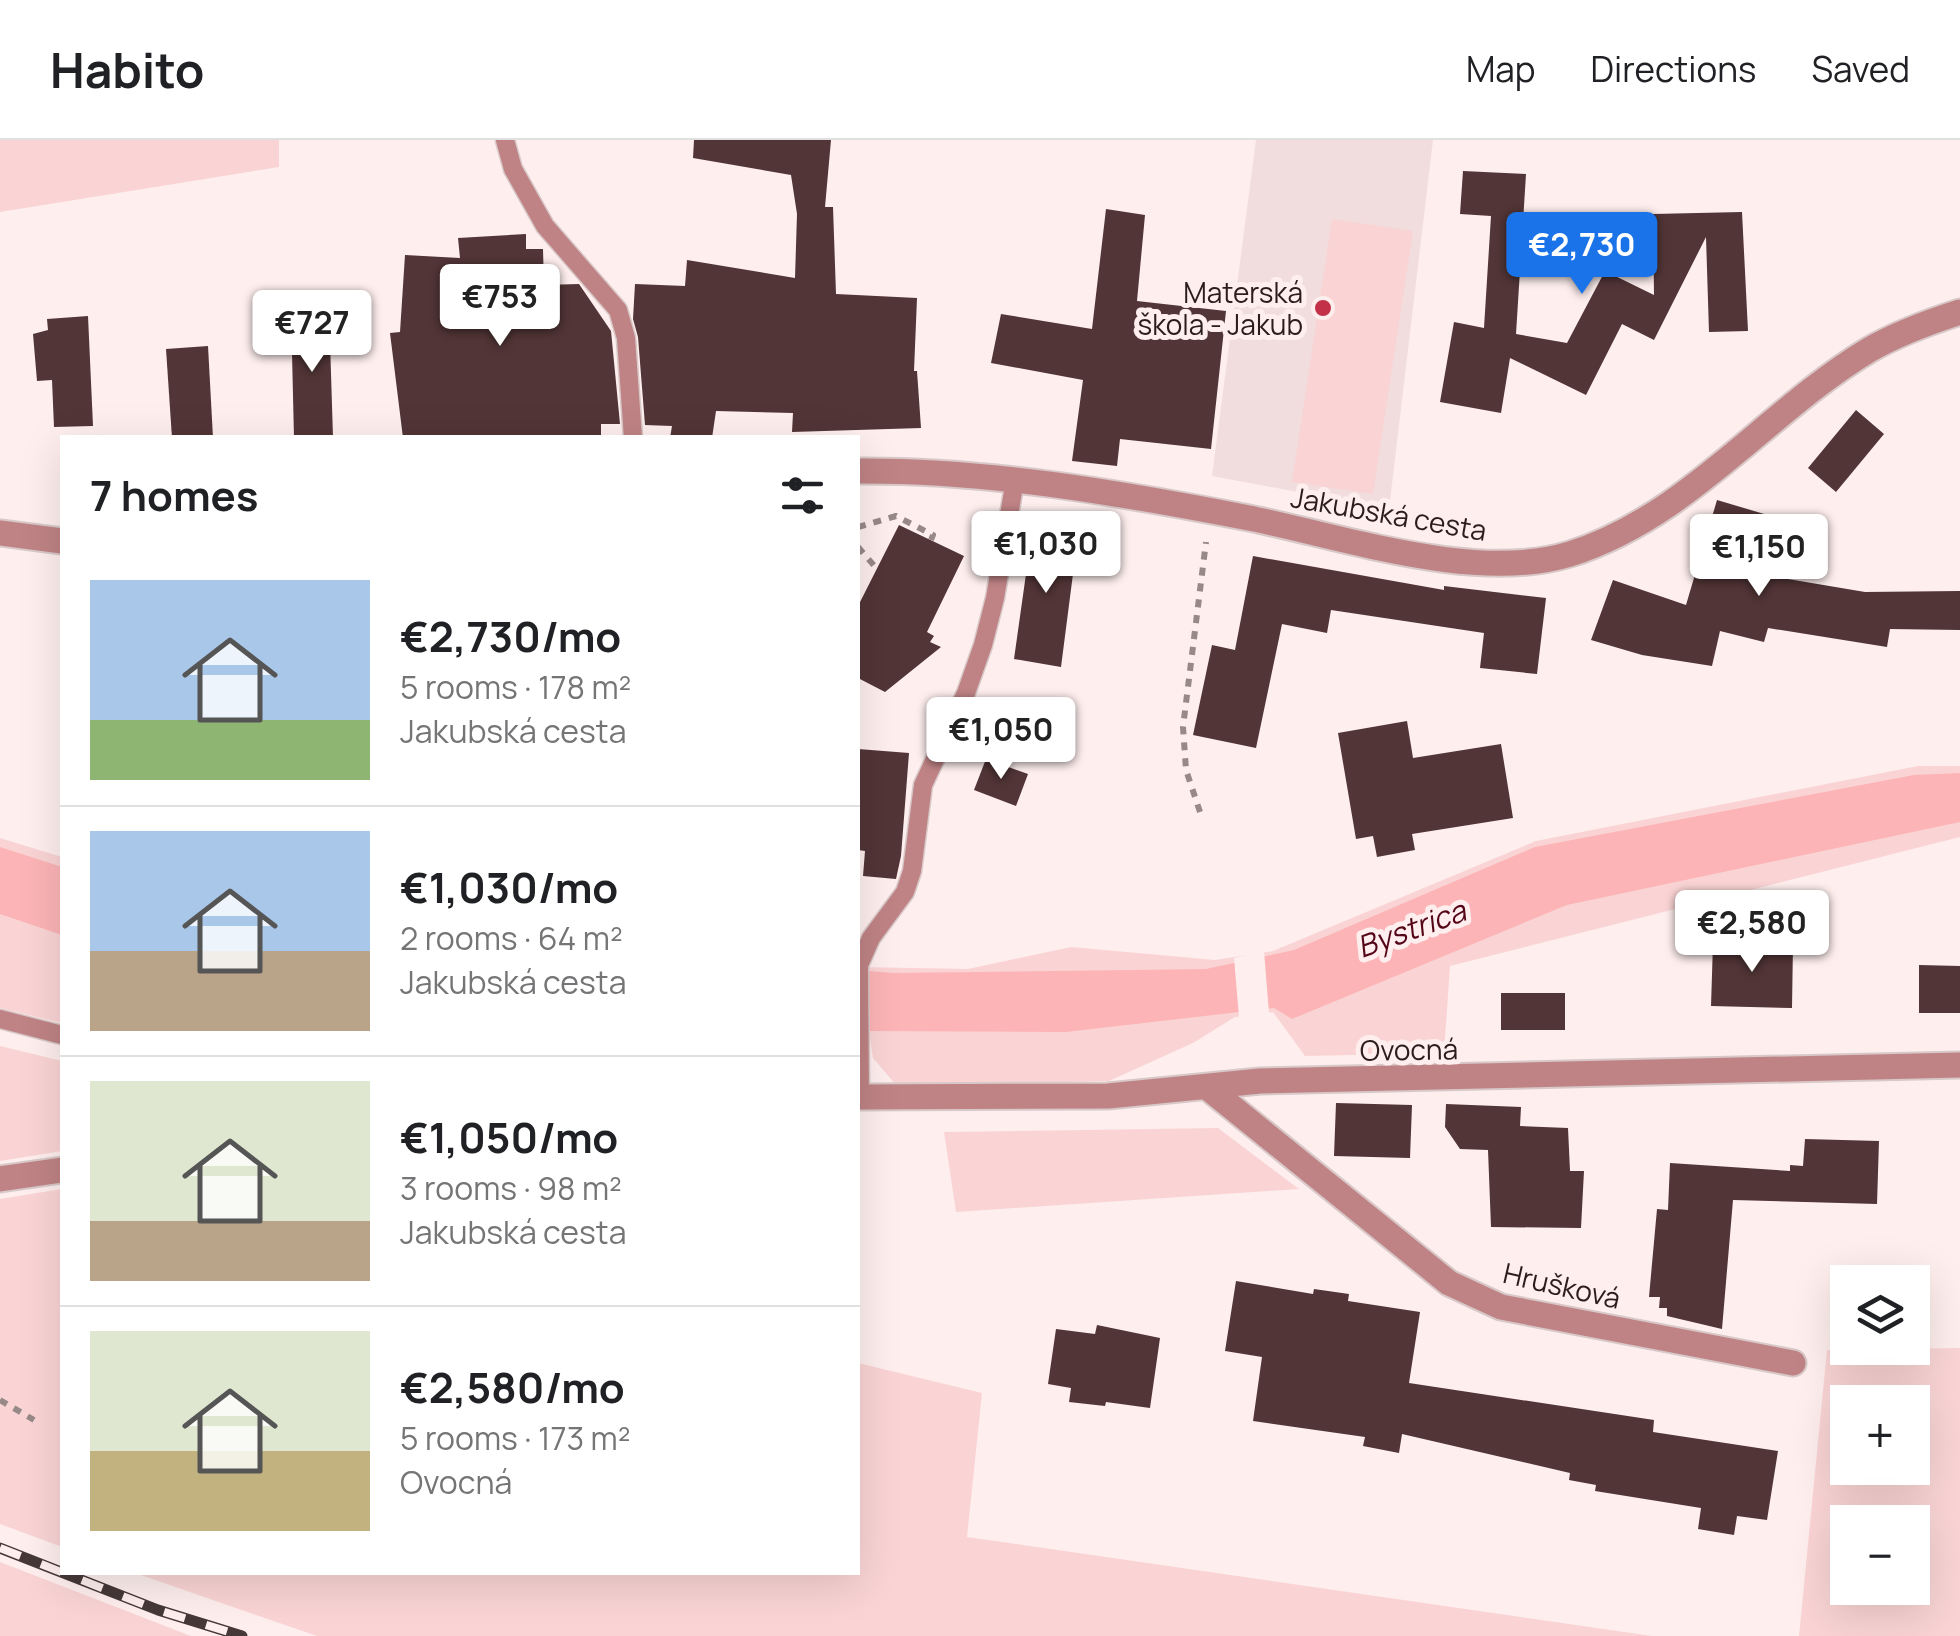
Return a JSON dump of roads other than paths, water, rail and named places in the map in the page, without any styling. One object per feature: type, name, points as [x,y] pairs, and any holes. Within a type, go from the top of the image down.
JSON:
[{"type":"street","name":"Jakubská cesta","points":[[860,470],[922,470],[1015,480],[1210,510],[1396,550],[1472,561],[1517,562],[1565,555],[1603,542],[1648,518],[1870,350],[1916,327],[1960,312]]},
{"type":"street","points":[[0,533],[60,541]]},
{"type":"street","name":"Ovocná","points":[[860,1097],[1108,1096],[1260,1081],[1960,1065]]},
{"type":"street","name":"Hrušková","points":[[1207,1087],[1449,1282],[1501,1307],[1792,1362]]},
{"type":"street","points":[[0,1179],[60,1170]]},
{"type":"lane","points":[[505,140],[512,169],[545,226],[618,310],[626,338],[633,435]]},
{"type":"lane","name":"Ovocná","points":[[860,963],[870,938],[905,892],[912,871],[924,786],[966,693],[995,598],[1015,480]]},
{"type":"lane","points":[[0,1019],[60,1034]]},
{"type":"water","name":"Bystrica","points":[[1960,773],[1960,822],[1567,905],[1292,1019],[1274,1008],[1066,1032],[860,1031],[860,970],[1206,969],[1294,950],[1535,847],[1914,775]]},
{"type":"water","points":[[0,847],[60,866],[60,934],[0,914]]},
{"type":"railway","points":[[0,1548],[60,1572]]},
{"type":"railway","points":[[69,1575],[158,1610],[242,1636]]},
{"type":"place","name":"Materská škola - Jakub","points":[[1323,308]]}]
